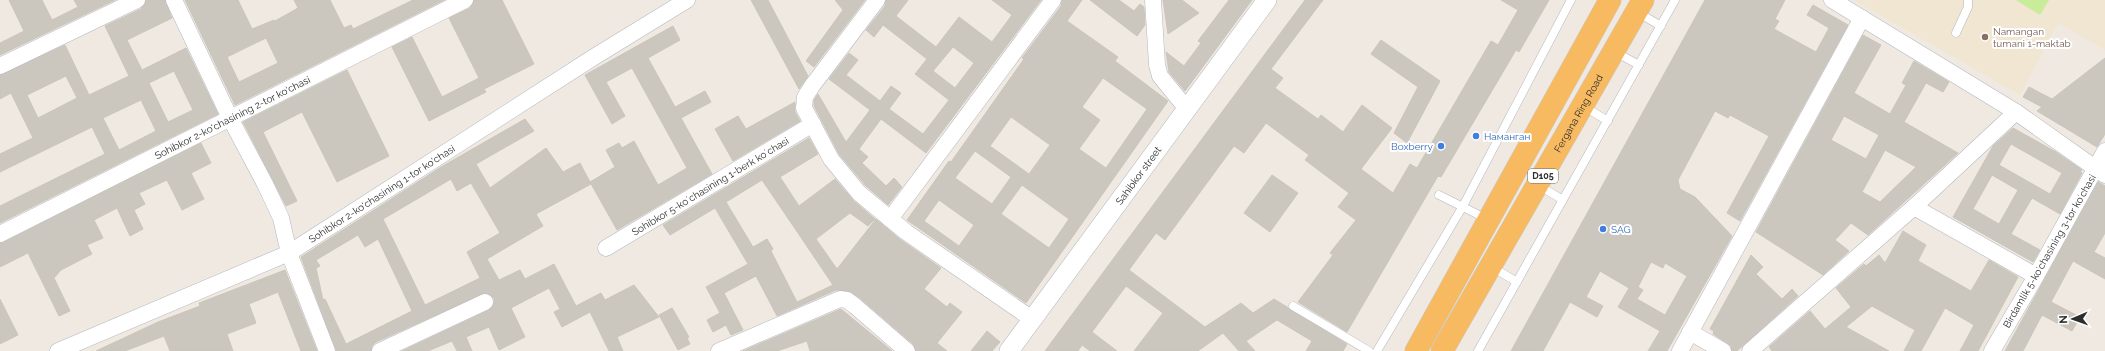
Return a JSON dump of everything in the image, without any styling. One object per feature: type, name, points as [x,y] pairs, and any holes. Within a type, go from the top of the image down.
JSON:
[{"type":"highway","name":"D105","points":[[1416,351],[1490,220],[1610,0]]},
{"type":"highway","name":"Fergana Ring Road","points":[[1442,351],[1640,6]]},
{"type":"street","points":[[0,66],[137,0]]},
{"type":"street","points":[[174,0],[231,120],[265,184],[280,218],[289,253],[327,351]]},
{"type":"street","name":"Sohibkor 2-ko‘chasining 2-tor ko‘chasi","points":[[0,234],[231,120],[465,0]]},
{"type":"street","name":"Sohibkor 2-ko‘chasining 1-tor ko‘chasi","points":[[58,351],[289,253],[543,90],[687,0]]},
{"type":"street","points":[[877,0],[805,97],[804,108],[831,159],[859,193],[906,232],[1032,319]]},
{"type":"street","points":[[890,219],[1053,0]]},
{"type":"street","points":[[1153,0],[1157,65],[1160,76],[1187,109]]},
{"type":"street","name":"Sahibkor street","points":[[1009,351],[1267,0]]},
{"type":"street","points":[[1832,0],[2016,112],[2100,172]]},
{"type":"street","points":[[1680,351],[1862,18]]},
{"type":"street","points":[[1750,351],[1914,207],[2016,112]]},
{"type":"street","name":"Sohibkor 5-koʼchasining 1-berk koʼchasi","points":[[606,248],[813,124]]},
{"type":"street","name":"Birdamlik 5-koʻchasining 3-tor koʻchasi","points":[[1992,351],[2100,172],[2105,151]]},
{"type":"street","points":[[1914,207],[2036,276]]},
{"type":"street","points":[[719,351],[840,299],[847,300],[855,306],[907,351]]},
{"type":"street","points":[[380,351],[486,302]]},
{"type":"street","points":[[1690,332],[1723,351]]},
{"type":"lane","points":[[1378,351],[1463,206],[1571,0]]},
{"type":"lane","points":[[1478,351],[1675,0]]},
{"type":"lane","points":[[1956,33],[1968,7],[1968,0]]},
{"type":"lane","points":[[1640,6],[1661,26]]},
{"type":"lane","points":[[1614,51],[1639,65]]},
{"type":"lane","points":[[1583,106],[1608,121]]},
{"type":"lane","points":[[1538,185],[1563,200]]},
{"type":"lane","points":[[1439,195],[1490,220]]},
{"type":"lane","points":[[1491,267],[1517,282]]},
{"type":"lane","points":[[1293,306],[1369,351]]},
{"type":"shaded area","name":"Namangan tumani 1-maktab","points":[[1854,0],[2105,0],[2105,50],[2058,23],[2020,95]]},
{"type":"green space","points":[[2016,0],[2049,0],[2040,15]]},
{"type":"building","points":[[9,0],[42,0],[52,20],[78,7],[74,0],[115,0],[0,55],[0,43],[24,31]]},
{"type":"building","points":[[146,0],[165,0],[172,18],[127,40],[142,70],[186,48],[218,114],[0,223],[0,206],[105,154],[92,127],[0,172],[0,154],[33,138],[11,93],[0,99],[0,75],[65,45],[89,95],[129,76],[105,26],[141,9]],"holes":[[[174,71],[193,110],[168,122],[149,83]],[[66,76],[77,98],[38,118],[27,95]],[[141,100],[156,131],[119,150],[103,118]]]},
{"type":"building","points":[[185,0],[238,0],[252,29],[274,20],[275,21],[298,8],[294,0],[330,0],[344,28],[351,25],[353,29],[413,0],[444,0],[235,105]],"holes":[[[266,38],[278,63],[239,82],[227,57]]]},
{"type":"building","points":[[474,0],[502,0],[534,64],[484,89],[486,92],[429,121],[392,47],[412,37],[442,97],[479,78],[449,18],[470,8]]},
{"type":"building","points":[[751,0],[768,0],[808,76],[799,89]]},
{"type":"building","points":[[835,0],[865,0],[814,67],[806,61],[843,10]]},
{"type":"building","points":[[886,0],[908,0],[896,16],[936,47],[959,17],[992,42],[1012,15],[992,0],[1041,0],[926,153],[881,119],[859,149],[868,157],[862,163],[886,186],[894,178],[902,187],[888,205],[866,186],[839,154],[814,106],[814,100],[818,94],[846,142],[870,110],[829,79],[849,53],[858,60],[846,75],[880,101],[891,86],[901,93],[889,109],[923,134],[949,100],[915,74],[927,59],[883,25],[874,37],[866,30],[885,6]],"holes":[[[953,47],[974,63],[955,88],[933,71]]]},
{"type":"building","points":[[1062,0],[1082,0],[1067,21],[1118,57],[1115,61],[1168,101],[1026,303],[907,220],[949,161],[951,162],[1024,59],[1022,58],[1061,6]],"holes":[[[1103,78],[1147,109],[1106,168],[1079,149],[1100,120],[1082,107]],[[1011,117],[1050,145],[1029,174],[990,146]],[[975,151],[1011,177],[992,204],[955,178]],[[1022,185],[1069,219],[1049,248],[1001,214]],[[939,200],[974,225],[959,246],[924,221]]]},
{"type":"building","points":[[1090,0],[1119,0],[1134,11],[1140,4],[1144,7],[1145,25],[1137,36]]},
{"type":"building","points":[[1163,0],[1182,0],[1199,13],[1168,34]]},
{"type":"building","points":[[1229,0],[1252,0],[1185,91],[1169,72],[1166,52],[1184,66],[1201,43],[1198,41]]},
{"type":"building","points":[[1305,0],[1323,0],[1271,69],[1283,78],[1275,88],[1318,119],[1321,115],[1343,132],[1362,105],[1392,128],[1361,169],[1393,193],[1410,164],[1417,168],[1491,41],[1498,45],[1518,10],[1501,0],[1549,0],[1519,52],[1516,50],[1441,177],[1438,176],[1347,332],[1298,302],[1333,255],[1330,253],[1356,220],[1338,207],[1349,193],[1305,160],[1309,155],[1266,123],[1244,153],[1234,146],[1165,240],[1156,233],[1129,270],[1205,327],[1241,303],[1253,313],[1274,299],[1347,344],[1343,351],[1306,351],[1312,341],[1277,320],[1246,341],[1255,351],[1239,351],[1223,333],[1198,351],[1134,351],[1163,313],[1126,286],[1092,332],[1117,351],[1090,351],[1082,345],[1078,351],[1045,351]]},
{"type":"building","points":[[1705,0],[1785,0],[1775,19],[1779,21],[1774,29],[1816,52],[1829,28],[1807,15],[1813,5],[1848,25],[1740,221],[1727,213],[1769,136],[1730,115],[1728,118],[1715,111],[1678,180],[1680,189],[1695,197],[1732,236],[1667,351],[1648,351],[1660,331],[1618,307],[1629,288],[1600,271],[1586,297],[1603,306],[1597,317],[1570,302],[1543,351],[1511,351]],"holes":[[[1651,262],[1663,268],[1665,263],[1687,276],[1665,315],[1637,299],[1643,290],[1638,287]]]},
{"type":"building","points":[[673,26],[680,40],[648,58],[675,107],[705,91],[711,102],[681,118],[712,174],[617,230],[590,182],[615,167],[606,150],[619,143],[622,148],[634,141],[658,185],[687,168],[632,68],[606,82],[625,116],[612,124],[585,75]]},
{"type":"building","points":[[1863,35],[1881,45],[1854,93],[1890,114],[1906,85],[1902,83],[1914,61],[1949,82],[1943,92],[1926,83],[1904,122],[1958,153],[1868,235],[1851,223],[1835,240],[1849,251],[1823,275],[1756,232]],"holes":[[[1844,116],[1879,135],[1866,159],[1831,140]],[[1885,150],[1916,167],[1880,202],[1862,192]]]},
{"type":"building","points":[[1381,40],[1440,81],[1407,143],[1394,133],[1418,87],[1371,54]]},
{"type":"building","points":[[2105,58],[2105,134],[2097,147],[2037,111],[2042,107],[2023,97],[2029,87],[2052,99]]},
{"type":"building","points":[[347,70],[389,156],[337,182],[302,112],[263,132],[297,201],[286,206],[243,122]]},
{"type":"building","points":[[795,102],[795,112],[800,121],[733,161],[715,129],[738,116],[746,129]]},
{"type":"building","points":[[525,119],[534,131],[476,164],[490,188],[546,148],[563,172],[580,163],[591,184],[536,214],[543,226],[487,259],[499,280],[520,270],[525,279],[554,264],[576,306],[601,293],[605,300],[634,285],[659,317],[617,337],[623,351],[609,351],[590,312],[562,327],[554,312],[560,309],[549,288],[511,308],[525,337],[499,350],[489,327],[466,337],[472,351],[457,351],[452,341],[428,351],[402,351],[489,310],[494,303],[494,298],[485,293],[376,342],[372,346],[371,351],[336,351],[301,257],[441,167]],"holes":[[[451,179],[457,191],[471,183],[500,233],[467,252],[480,278],[425,305],[383,219]],[[358,235],[365,247],[378,239],[412,311],[346,344],[325,299],[323,300],[316,268],[320,266],[316,260]]]},
{"type":"building","points":[[2013,128],[2056,152],[2082,170],[2080,172],[2082,173],[2060,214],[2032,198],[2011,234],[2040,250],[2033,262],[1953,217],[1993,146]],"holes":[[[2011,144],[2062,173],[2050,194],[1999,165]],[[1992,175],[2018,190],[1999,224],[1973,209]]]},
{"type":"building","points":[[809,138],[818,154],[780,177],[799,206],[835,179],[853,200],[875,219],[868,226],[850,213],[816,239],[837,269],[876,219],[901,240],[941,268],[924,289],[947,307],[950,303],[962,312],[937,343],[947,351],[916,351],[913,344],[861,299],[848,291],[836,290],[777,316],[756,276],[724,293],[743,330],[731,335],[726,325],[713,332],[707,320],[720,313],[706,287],[748,264],[715,208],[670,235],[663,225]],"holes":[[[762,180],[833,285],[797,302],[771,251],[773,249],[767,239],[753,247],[726,202]]]},
{"type":"building","points":[[201,143],[211,163],[191,173],[204,199],[182,210],[167,180],[139,193],[145,204],[134,210],[143,229],[130,236],[117,208],[94,220],[103,238],[87,245],[92,254],[61,270],[54,278],[70,311],[59,316],[28,253],[0,267],[0,243]]},
{"type":"building","points":[[1272,175],[1298,193],[1270,232],[1244,213]]},
{"type":"building","points":[[2098,182],[2105,186],[2105,233],[2094,252],[2105,258],[2105,279],[2073,261],[2051,302],[2080,317],[2072,331],[2042,315],[2023,351],[2005,351]]},
{"type":"building","points":[[1903,231],[1926,245],[1918,261],[1971,291],[1989,260],[2018,277],[1978,351],[1960,351],[1974,325],[1945,308],[1921,351],[1904,351],[1915,330],[1872,306],[1846,327],[1889,351],[1772,351],[1769,347],[1810,311],[1825,329],[1851,307],[1836,288],[1864,264],[1866,266],[1879,255],[1885,263]]},
{"type":"building","points":[[1751,255],[1763,267],[1756,274],[1782,299],[1792,289],[1798,296],[1737,351],[1732,351],[1731,346],[1713,334],[1714,331],[1710,329]]},
{"type":"building","points":[[285,270],[317,351],[301,351],[278,292],[249,304],[256,323],[227,334],[233,351],[170,351],[164,336],[125,351],[96,351],[158,322],[200,306],[199,303]]},
{"type":"building","points":[[0,299],[18,335],[0,344]]},
{"type":"building","points":[[672,308],[689,337],[687,338],[690,344],[678,350],[659,315]]},
{"type":"building","points":[[841,309],[892,351],[810,351],[807,341],[777,351],[743,351]]},
{"type":"building","points":[[987,331],[1000,342],[992,351],[971,351]]},
{"type":"place","name":"Namangan tumani 1-maktab","points":[[1985,37]]},
{"type":"place","name":"Наманган","points":[[1476,136]]},
{"type":"place","name":"Boxberry","points":[[1441,146]]},
{"type":"place","name":"SAG","points":[[1603,229]]}]
